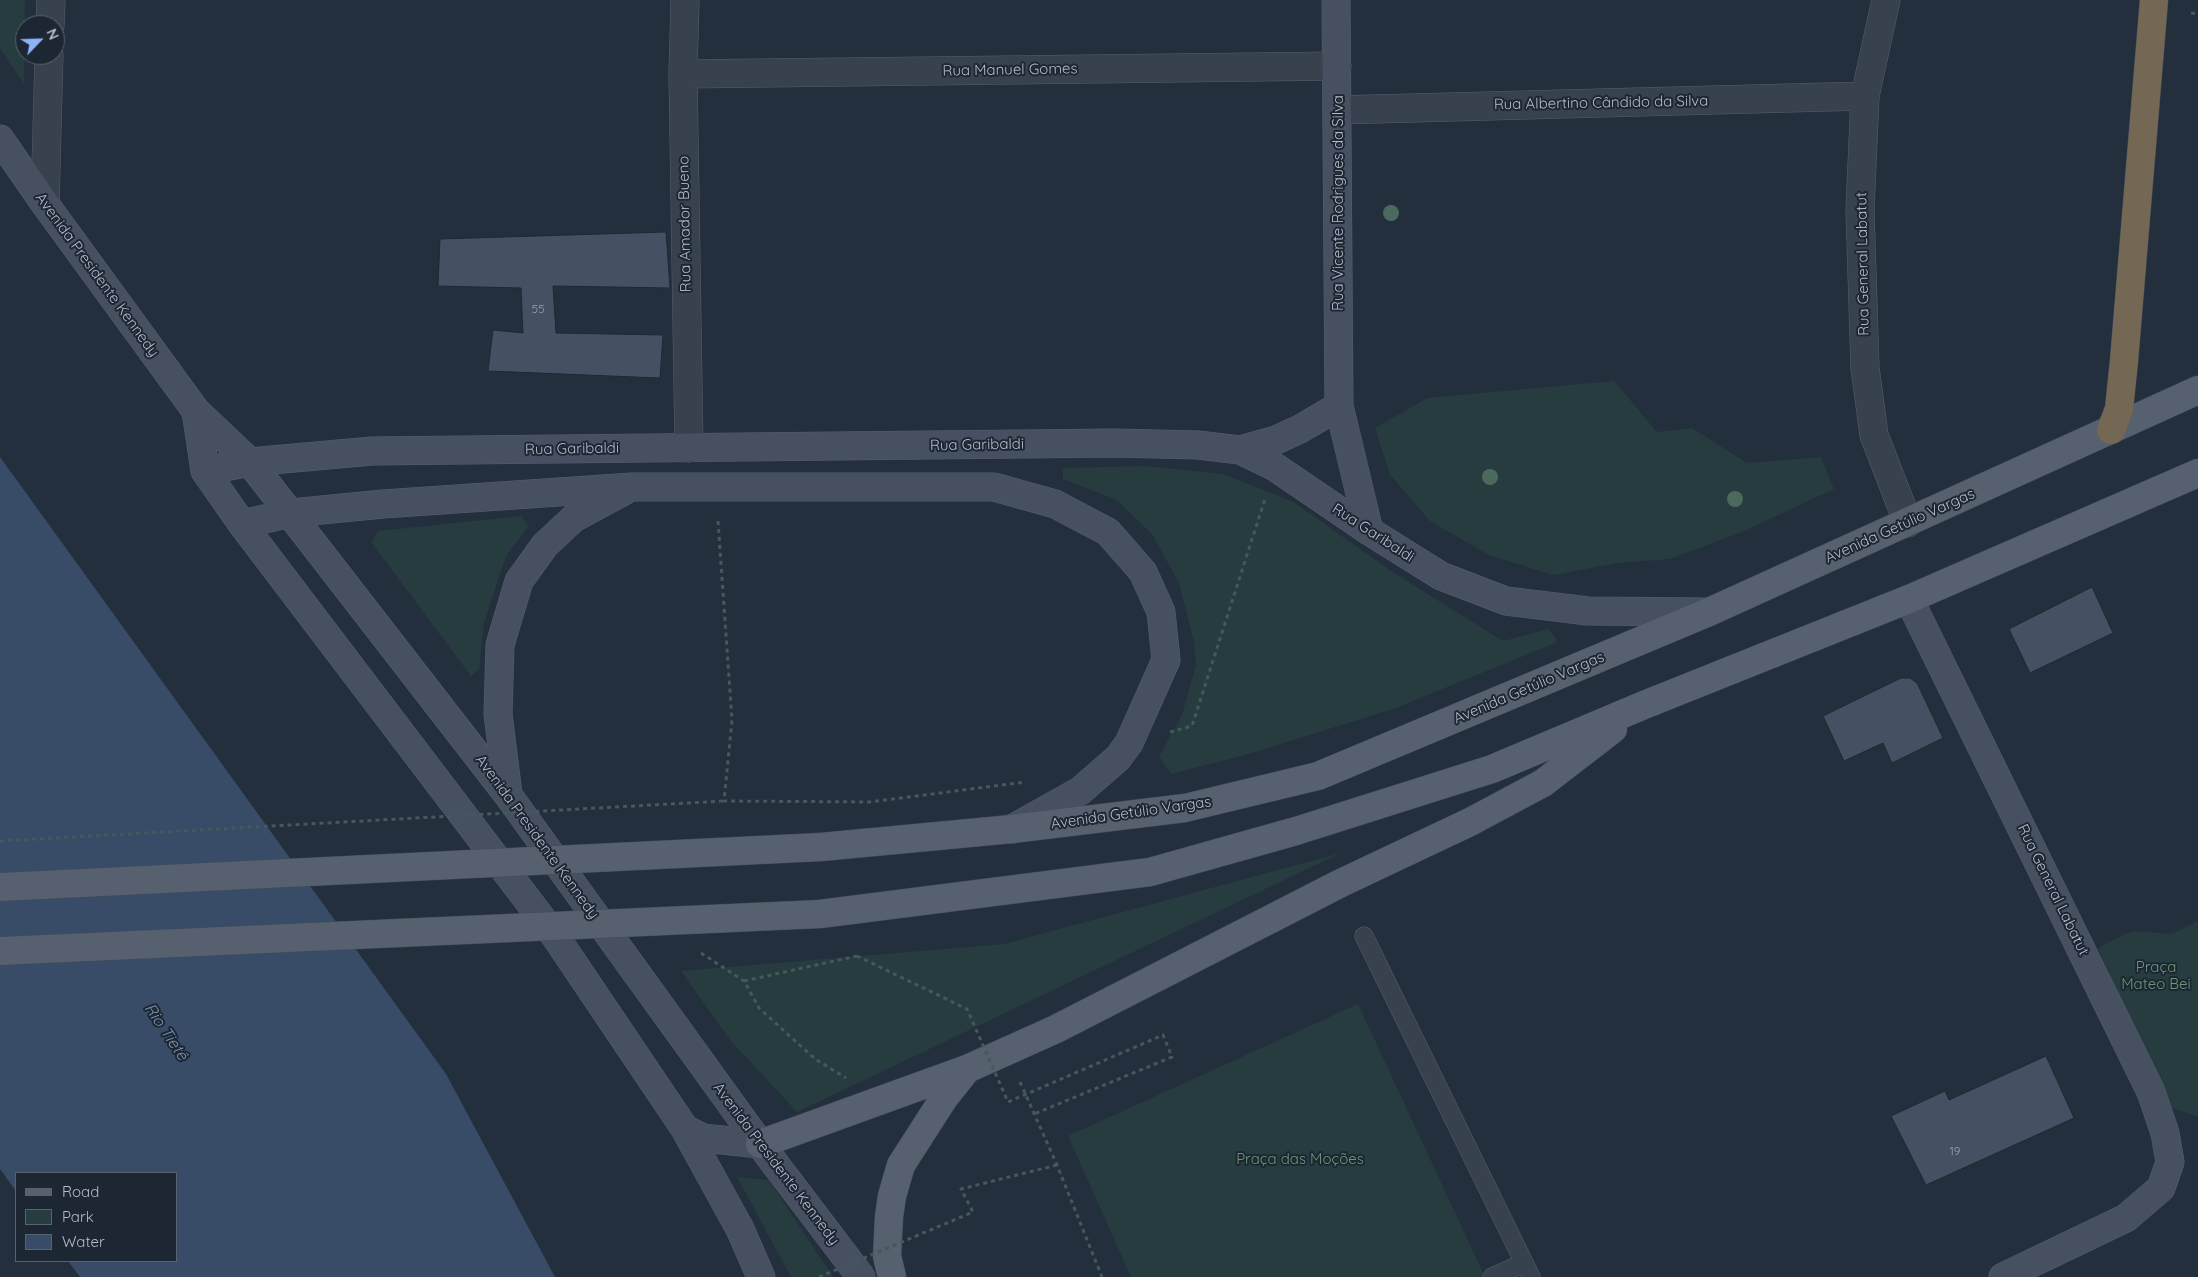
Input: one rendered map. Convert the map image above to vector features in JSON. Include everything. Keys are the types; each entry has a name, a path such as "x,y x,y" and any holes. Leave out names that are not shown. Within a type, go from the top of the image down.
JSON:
{"highway":[{"path":"2111,430 2119,409 2124,361 2154,0"}],"main road":[{"name":"Rua Vicente Rodrigues da Silva","path":"1336,0 1339,406 1369,531"},
{"name":"Avenida Presidente Kennedy","path":"0,139 45,204 196,410 250,462 292,513 508,795 760,1144 862,1277"},
{"name":"Avenida Getúlio Vargas","path":"0,887 820,847 1012,829 1185,808 1318,776 1709,612 2198,390"},
{"path":"1240,450 1276,440 1300,429 1339,406"},
{"name":"Avenida Presidente Kennedy","path":"196,410 205,471 242,524 555,936 685,1129 740,1228 761,1277"},
{"name":"Rua Garibaldi","path":"205,471 250,462 372,451 1115,443 1198,445 1240,450 1275,467 1369,531 1441,576 1506,601 1588,610 1709,612"},
{"path":"0,951 820,914 1150,872 1296,831 1492,769 1644,705 1909,599 2198,473"},
{"path":"508,795 498,714 500,645 519,581 545,545 574,518 632,487"},
{"path":"242,524 292,513 382,504 632,487 994,487 1055,504 1108,532 1143,572 1160,612 1166,660 1129,743 1118,758 1080,791 1012,829"},
{"name":"Rua General Labatut","path":"1909,599 2151,1092 2165,1133 2170,1162 2161,1188 2126,1218 2004,1277"},
{"path":"685,1129 703,1138 760,1144 967,1069 1056,1029 1341,883 1470,822 1543,783 1644,705"},
{"path":"892,1277 887,1256 889,1217 900,1165 934,1112 967,1069"}],"street":[{"path":"50,15 51,0"},
{"name":"Rua Amador Bueno","path":"685,0 683,74 689,448"},
{"name":"Rua General Labatut","path":"1886,0 1865,96 1860,210 1865,368 1874,435 1908,523"},
{"path":"45,204 50,65"},
{"name":"Rua Manuel Gomes","path":"683,74 1337,66"},
{"name":"Rua Albertino Cândido da Silva","path":"1337,110 1865,96"}],"lane":[{"path":"1364,936 1527,1270 1492,1277"}],"path":[{"path":"2191,14 2198,14"},
{"path":"1129,743 1192,726 1275,467"},
{"path":"715,486 732,720 724,801"},
{"path":"0,841 724,801 870,802 1030,781"},
{"path":"698,951 744,981 759,1008 815,1059 883,1100"},
{"path":"744,981 858,956 967,1009 1008,1102 1163,1035 1172,1057 1034,1114 1057,1165 1102,1277"},
{"path":"819,1277 973,1212 961,1188 1057,1165"}],"green space":[{"path":"0,0 25,0 25,15 15,15 15,65 24,65 24,84 0,48"},
{"path":"1614,381 1657,432 1692,428 1747,463 1821,457 1834,489 1742,532 1670,559 1618,563 1553,575 1489,555 1430,521 1390,475 1375,428 1427,398"},
{"path":"1146,466 1223,474 1294,502 1391,571 1503,641 1549,629 1558,642 1393,709 1252,753 1171,774 1159,756 1182,715 1196,665 1194,642 1179,583 1152,534 1117,500 1063,479 1063,468"},
{"path":"521,516 529,526 506,556 484,623 479,669 471,676 371,542 378,531"},
{"path":"1341,853 797,1112 730,1040 681,971 1004,944"},
{"name":"Praça Mateo Bei","path":"2198,921 2198,1117 2168,1106 2098,948 2132,931 2172,934"},
{"name":"Praça das Moções","path":"1358,1004 1485,1277 1131,1277 1068,1136"},
{"path":"737,1177 769,1180 833,1277 791,1277"}],"water":[{"name":"Rio Tietê","path":"0,457 446,1074 555,1277 80,1277 69,1262 178,1262 178,1172 15,1172 15,1190 0,1169"}],"building":[{"path":"666,232 670,288 553,286 556,333 663,335 660,378 488,371 493,330 523,333 521,288 438,286 440,239"},
{"path":"2092,587 2113,633 2030,673 2009,629"},
{"path":"1901,678 1910,678 1917,683 1943,738 1892,763 1883,743 1844,761 1823,716"},
{"path":"2046,1056 2074,1118 1926,1185 1891,1116 1945,1091 1949,1100"}]}
